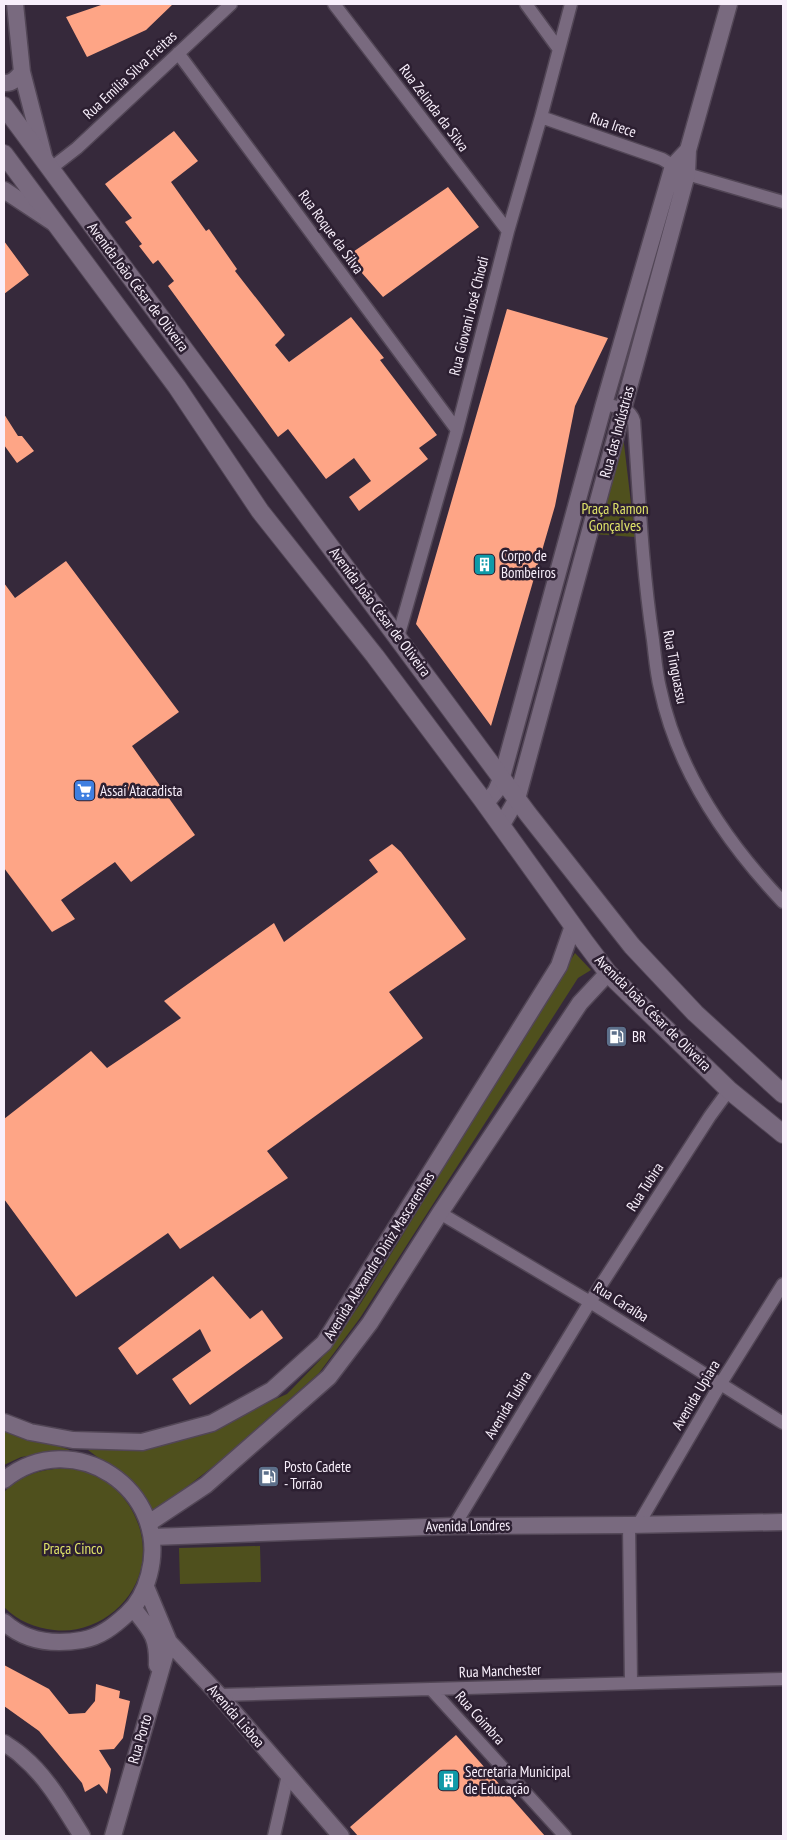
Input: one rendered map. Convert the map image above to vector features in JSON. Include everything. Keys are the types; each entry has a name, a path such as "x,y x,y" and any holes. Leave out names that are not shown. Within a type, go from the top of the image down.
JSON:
{"main road":[{"name":"Avenida João César de Oliveira","path":"4,106 518,799 632,946 695,1013 783,1094"},
{"name":"Avenida João César de Oliveira","path":"4,154 177,386 260,511 375,656 486,803 608,973 729,1090 783,1134"},
{"path":"57,225 65,214 74,210 84,214"}],"street":[{"path":"15,4 22,72 48,166"},
{"name":"Rua Emília Silva Freitas","path":"48,166 77,148 231,4"},
{"name":"Rua Zelinda da Silva","path":"334,4 508,231"},
{"path":"526,4 558,48"},
{"name":"Rua Giovani José Chiodi","path":"398,637 457,430 508,231 541,118 571,4"},
{"name":"Rua das Indústrias","path":"486,803 496,791 502,777 604,404 688,150 730,4"},
{"name":"Rua Roque da Silva","path":"178,53 457,430"},
{"path":"4,83 7,84 16,80 22,72"},
{"name":"Rua Irece","path":"541,118 662,159 680,170 783,202"},
{"name":"Rua das Indústrias","path":"501,826 518,799 623,408 680,170"},
{"path":"4,190 57,225"},
{"path":"604,404 623,408"},
{"name":"Rua Tinguassu","path":"623,408 632,416 634,421 646,590 660,689 670,724 684,758 715,818 756,873 783,902"},
{"name":"Avenida Alexandre Diniz Mascarenhas","path":"4,1422 30,1432 73,1440 142,1442 212,1423 272,1390 324,1343 560,966 573,926"},
{"name":"Avenida Alexandre Diniz Mascarenhas","path":"150,1530 206,1485 329,1377 370,1323 440,1213 580,1003 608,973"},
{"name":"Rua Tubira","path":"590,1302 710,1116 729,1090"},
{"name":"Rua Caraíba","path":"440,1213 590,1302 783,1423"},
{"name":"Avenida Upiara","path":"633,1525 721,1383 779,1299 783,1284"},
{"name":"Avenida Tubira","path":"454,1526 590,1302"},
{"path":"72,1459 73,1440"},
{"path":"4,1480 14,1471 42,1461 64,1458 81,1460 100,1468 121,1482 138,1500 150,1530 153,1562 146,1588 133,1608 114,1627 90,1639 63,1643 37,1640 7,1626"},
{"name":"Avenida Londres","path":"150,1530 783,1522"},
{"path":"631,1683 633,1525"},
{"name":"Avenida Lisboa","path":"146,1588 168,1642 219,1695 341,1836"},
{"path":"133,1608 154,1636 158,1651 157,1677"},
{"name":"Rua Porto","path":"112,1836 168,1642"},
{"name":"Rua Manchester","path":"219,1695 783,1679"},
{"name":"Rua Coimbra","path":"431,1689 565,1836"},
{"path":"4,1743 24,1757 42,1777 61,1801 82,1836"},
{"path":"274,1836 288,1775"}],"green space":[{"name":"Praça Ramon Gonçalves","path":"622,427 635,537 592,534"},
{"path":"575,953 591,970 578,978 360,1318 319,1373 219,1462 154,1512 136,1486 88,1450 150,1447 191,1436 287,1394 320,1360 361,1303"},
{"path":"4,1428 70,1450 21,1457 4,1465"},
{"name":"Praça Cinco","path":"65,1468 81,1470 103,1479 124,1498 132,1509 137,1522 143,1549 138,1578 122,1604 98,1622 69,1630 54,1630 40,1628 27,1623 4,1607 4,1492 18,1481 32,1474"},
{"path":"260,1546 261,1582 180,1584 179,1548"}],"building":[{"path":"104,4 173,4 146,30 87,57 66,17"},
{"path":"174,131 198,161 171,182 206,231 209,229 237,269 235,271 285,335 275,345 289,362 351,317 384,358 380,360 437,435 419,448 428,459 359,511 349,497 371,481 354,458 326,479 288,429 278,437 168,286 174,281 158,260 153,264 139,246 142,244 125,222 132,218 105,184"},
{"path":"448,187 479,227 383,297 347,256"},
{"path":"4,241 29,275 4,294"},
{"name":"Corpo de Bombeiros","path":"507,309 608,338 575,406 555,506 491,726 416,624"},
{"path":"4,414 18,436 22,436 34,451 17,463 4,445"},
{"name":"Assaí Atacadista","path":"66,561 179,712 132,746 195,835 131,882 115,862 61,900 75,919 52,932 4,868 4,583 15,598"},
{"path":"392,844 401,852 466,939 389,992 423,1038 267,1151 288,1178 180,1249 168,1233 76,1297 4,1199 4,1119 91,1051 107,1068 181,1018 164,1001 274,923 284,942 378,872 369,860"},
{"path":"213,1276 250,1319 262,1310 283,1338 190,1405 172,1379 211,1351 200,1329 137,1375 118,1348"},
{"path":"4,1665 49,1689 69,1714 85,1713 95,1701 96,1684 120,1691 119,1698 130,1701 123,1738 114,1749 99,1750 111,1769 107,1794 99,1784 85,1792 82,1783 39,1731 4,1706"},
{"name":"Secretaria Municipal de Educação","path":"456,1735 545,1836 358,1836 350,1827"}],"place":[{"name":"Corpo de Bombeiros","path":"485,565"},
{"name":"Assaí Atacadista","path":"84,791"},
{"name":"BR","path":"616,1037"},
{"name":"Posto Cadete - Torrão","path":"268,1476"},
{"name":"Secretaria Municipal de Educação","path":"449,1781"}]}
